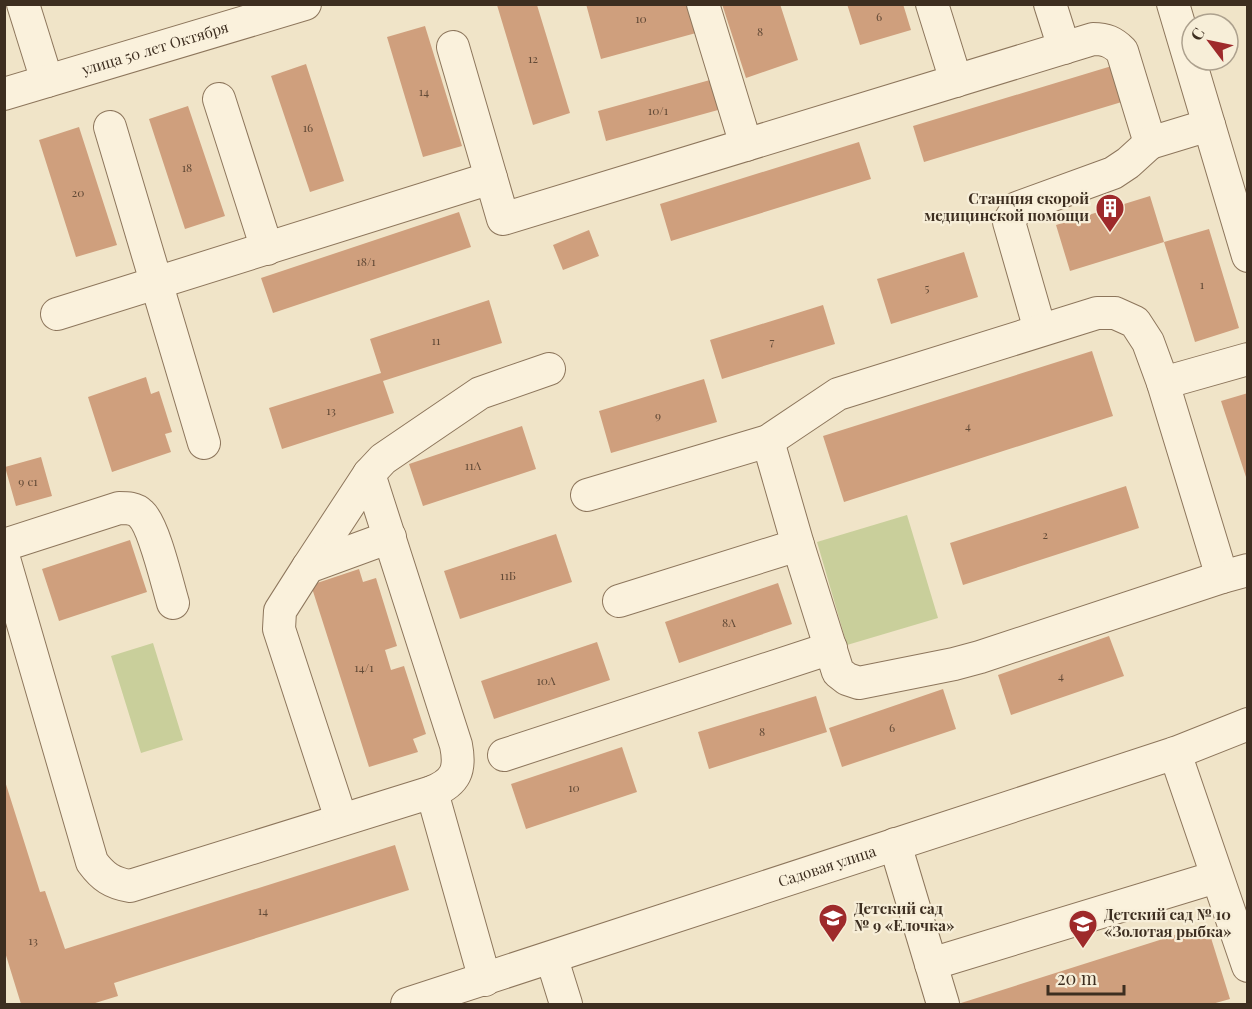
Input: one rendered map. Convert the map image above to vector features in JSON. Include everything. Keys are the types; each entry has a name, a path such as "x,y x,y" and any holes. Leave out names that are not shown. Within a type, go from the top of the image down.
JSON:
{"street":[{"path":"23,4 47,81"},
{"name":"улица 50 лет Октября","path":"4,94 304,4"},
{"path":"703,4 746,145"},
{"path":"932,4 956,81"},
{"path":"1050,4 1064,48"},
{"path":"1173,4 1248,256"},
{"path":"453,47 503,219 1093,39 1104,39 1115,44 1122,51 1150,143"},
{"path":"219,99 267,249"},
{"path":"1040,330 1009,222 1017,208 1113,173 1150,143 1209,125"},
{"path":"110,127 204,443"},
{"path":"57,314 491,178"},
{"path":"587,495 768,441 838,394 1040,330 1097,314 1115,313 1135,322 1148,342 1235,574 980,657 859,682 847,679 838,672 768,441"},
{"path":"1163,383 1248,358"},
{"path":"340,819 279,629 280,611 369,474 383,459 480,393 549,369"},
{"path":"5,561 92,862 103,877 116,884 130,886 432,792 451,780 459,760 456,745 369,474"},
{"path":"4,545 119,508 130,508 140,513 149,524 173,603"},
{"path":"308,567 390,537"},
{"path":"619,601 798,545"},
{"path":"504,754 831,648"},
{"name":"Садовая улица","path":"408,1005 1175,753 1248,724"},
{"path":"1175,753 1248,966"},
{"path":"432,792 485,980"},
{"path":"895,844 943,1005"},
{"path":"931,964 1216,877"},
{"path":"552,959 566,1005"}],"green space":[{"path":"907,515 938,618 847,645 817,542"},
{"path":"153,643 183,740 141,753 111,656"}],"building":[{"path":"586,4 688,4 696,33 601,59"},
{"path":"722,4 780,4 798,60 746,78"},
{"path":"847,4 903,4 911,30 860,45"},
{"path":"497,5 537,5 570,113 533,125"},
{"path":"425,26 462,146 423,157 387,37"},
{"path":"306,64 344,181 310,192 271,76"},
{"path":"1115,65 1125,101 924,162 913,126"},
{"path":"710,80 718,110 606,141 598,111"},
{"path":"188,106 225,216 185,229 149,119"},
{"path":"79,127 117,245 76,257 39,140"},
{"path":"859,142 871,179 671,241 660,204"},
{"name":"Станция скорой медицинской помощи","path":"1150,196 1164,242 1070,271 1056,225"},
{"path":"459,212 471,247 273,313 261,278"},
{"path":"1209,229 1239,328 1195,342 1164,242"},
{"path":"589,230 599,256 563,270 553,245"},
{"path":"964,252 978,297 891,324 877,279"},
{"path":"489,300 502,343 383,381 394,413 282,449 269,408 381,373 370,339"},
{"path":"823,305 835,344 722,379 710,340"},
{"path":"1092,351 1113,416 844,502 823,436"},
{"path":"146,377 151,394 159,391 172,432 165,434 171,452 112,472 88,397"},
{"path":"704,379 717,422 611,453 599,411"},
{"path":"1248,393 1248,480 1247,480 1221,401"},
{"path":"522,426 536,469 423,506 409,464"},
{"path":"41,457 52,496 16,506 5,467"},
{"path":"1126,486 1139,528 963,585 950,543"},
{"path":"556,534 572,582 460,619 444,571"},
{"path":"130,540 147,592 59,621 42,569"},
{"path":"359,569 363,582 376,578 397,646 385,650 391,670 404,666 426,734 413,739 418,752 369,767 311,585"},
{"path":"778,583 792,624 679,663 665,622"},
{"path":"1109,636 1124,676 1011,715 998,675"},
{"path":"597,642 610,680 494,719 481,681"},
{"path":"943,689 956,729 842,767 829,728"},
{"path":"816,696 827,732 709,769 698,732"},
{"path":"622,747 637,792 526,829 511,784"},
{"path":"4,778 40,892 45,891 65,949 395,845 409,890 114,983 118,996 92,1004 21,1004 4,949"},
{"path":"1207,925 1230,999 1212,1004 961,1003"}],"place":[{"name":"Станция скорой медицинской помощи","path":"1110,234"},
{"name":"Детский сад № 9 «Елочка»","path":"833,944"},
{"name":"Детский сад № 10 «Золотая рыбка»","path":"1083,950"}]}
